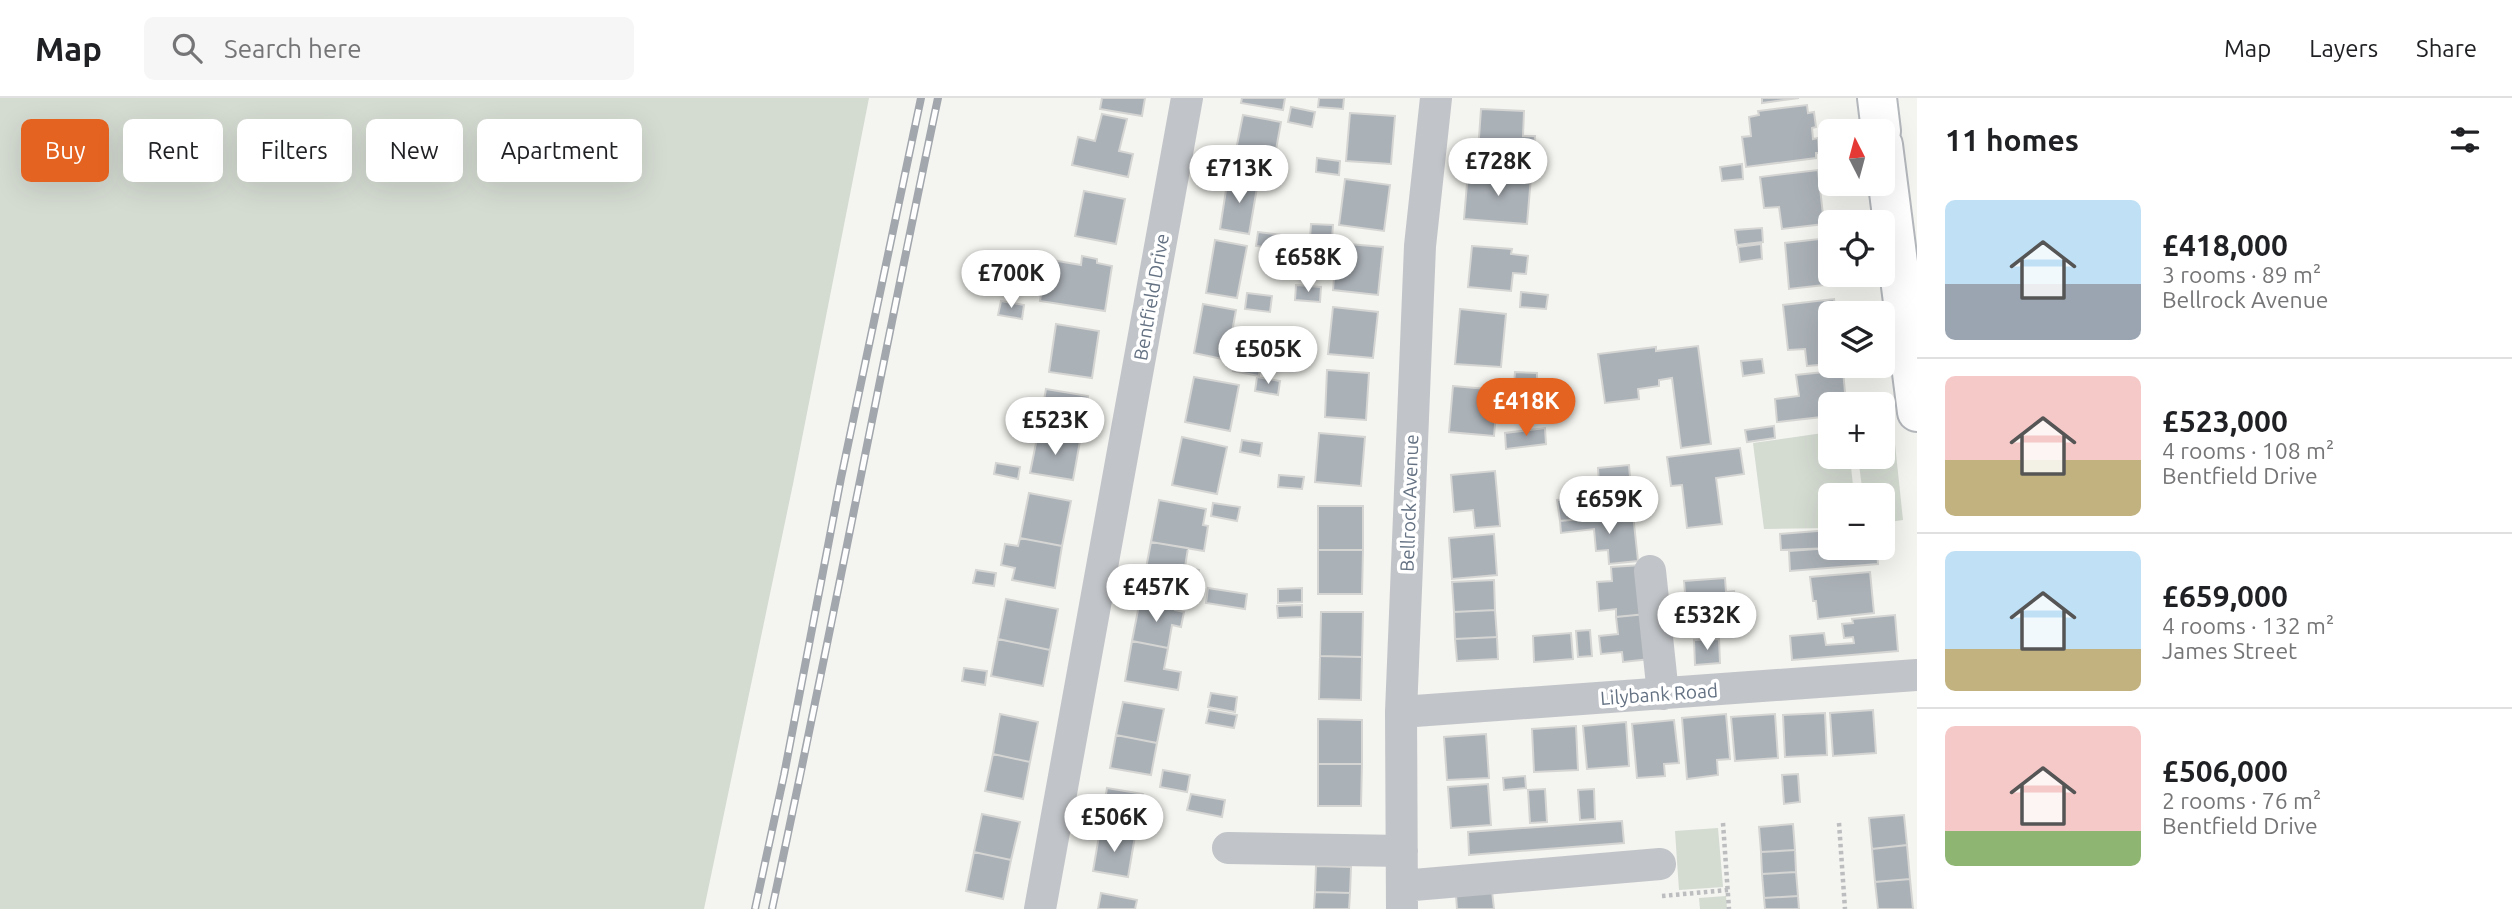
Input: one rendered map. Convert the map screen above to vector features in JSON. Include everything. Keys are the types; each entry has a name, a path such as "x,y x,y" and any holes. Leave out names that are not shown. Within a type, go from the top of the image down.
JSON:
{"main road":[{"path":"1877,98 1880,119"},
{"path":"1891,196 1912,325 1917,412"}],"street":[{"name":"Bentfield Drive","path":"1040,909 1186,98"},
{"name":"Bellrock Avenue","path":"1402,897 1401,712 1420,246 1436,98"},
{"path":"1650,571 1663,694"},
{"name":"Lilybank Road","path":"1401,712 1917,675"},
{"path":"1228,848 1402,851"},
{"path":"1402,897 1660,864"}],"path":[{"path":"1839,822 1845,909"},
{"path":"1723,823 1729,909"}],"shaded area":[{"path":"0,98 869,98 793,484 704,909 0,909"},
{"path":"1818,434 1818,469 1851,469 1853,483 1818,483 1818,528 1764,529 1753,443"},
{"path":"1895,444 1903,520 1895,521 1895,483 1861,483 1860,469 1895,469"},
{"path":"1718,828 1723,887 1679,890 1675,831"},
{"path":"1726,896 1727,909 1700,909 1699,898"}],"building":[{"path":"1102,98 1145,98 1142,116 1100,109"},
{"path":"1242,98 1285,98 1283,110 1241,103"},
{"path":"1319,98 1344,98 1343,109 1318,107"},
{"path":"1762,98 1799,98 1762,103"},
{"path":"1807,105 1808,113 1814,112 1816,127 1812,128 1813,139 1818,138 1816,158 1746,167 1742,137 1751,136 1749,117 1759,115 1758,111"},
{"path":"1291,107 1315,112 1312,127 1288,122"},
{"path":"1481,109 1524,111 1523,136 1535,136 1532,170 1513,168 1514,155 1478,152"},
{"path":"1350,113 1395,116 1391,164 1346,161"},
{"path":"1102,114 1127,119 1119,151 1133,154 1128,177 1072,165 1078,137 1095,141"},
{"path":"1243,115 1281,122 1272,172 1233,165"},
{"path":"1317,158 1340,161 1339,175 1316,172"},
{"path":"1742,164 1743,179 1722,181 1720,167"},
{"path":"1818,170 1818,196 1821,196 1822,210 1818,210 1818,225 1782,229 1779,207 1764,208 1760,177"},
{"path":"1468,172 1531,177 1527,224 1464,219"},
{"path":"1228,177 1258,182 1249,234 1220,229"},
{"path":"1345,179 1390,185 1384,231 1339,225"},
{"path":"1084,191 1125,199 1116,244 1075,236"},
{"path":"1311,224 1333,225 1332,239 1310,238"},
{"path":"1762,228 1763,242 1737,245 1735,230"},
{"path":"1258,232 1283,235 1281,249 1256,246"},
{"path":"1818,239 1818,286 1789,289 1785,243"},
{"path":"1215,240 1247,246 1237,298 1206,293"},
{"path":"1337,243 1383,247 1378,295 1333,290"},
{"path":"1761,244 1762,259 1740,262 1738,247"},
{"path":"1472,246 1512,249 1511,254 1528,256 1526,274 1513,273 1511,291 1468,287"},
{"path":"1082,256 1112,266 1105,311 1040,301 1046,259 1081,265"},
{"path":"1296,285 1321,287 1320,302 1295,300"},
{"path":"1521,292 1548,295 1546,309 1520,307"},
{"path":"1247,293 1272,296 1270,312 1245,309"},
{"path":"1834,299 1818,301 1818,365 1807,366 1805,349 1788,350 1783,305"},
{"path":"1001,301 1024,305 1022,319 998,315"},
{"path":"1203,304 1236,310 1227,360 1194,353"},
{"path":"1333,307 1378,312 1373,358 1328,354"},
{"path":"1460,309 1506,314 1501,367 1455,364"},
{"path":"1056,324 1099,331 1092,378 1049,372"},
{"path":"1698,346 1711,444 1681,448 1672,378 1659,380 1659,386 1638,389 1639,399 1605,403 1598,354 1656,347 1656,351"},
{"path":"1236,357 1261,362 1259,376 1233,371"},
{"path":"1762,359 1764,373 1743,376 1741,361"},
{"path":"1327,370 1369,373 1366,420 1325,417"},
{"path":"1515,372 1537,373 1537,384 1514,384"},
{"path":"1818,373 1818,378 1844,378 1845,392 1818,392 1818,417 1777,422 1775,399 1799,396 1796,375"},
{"path":"1194,377 1239,385 1230,431 1185,422"},
{"path":"1257,377 1280,381 1278,395 1255,391"},
{"path":"1453,386 1498,390 1494,436 1449,432"},
{"path":"1046,389 1088,396 1080,441 1038,433"},
{"path":"1774,426 1775,438 1747,442 1745,430"},
{"path":"1545,428 1546,444 1506,449 1505,433"},
{"path":"1038,433 1080,441 1073,480 1030,473"},
{"path":"1319,433 1365,437 1361,486 1315,482"},
{"path":"1182,437 1227,447 1217,494 1172,485"},
{"path":"1242,440 1262,443 1260,456 1240,452"},
{"path":"1740,448 1744,474 1716,478 1722,524 1687,528 1682,485 1671,486 1667,457"},
{"path":"996,463 1020,467 1018,479 994,474"},
{"path":"1629,465 1633,514 1560,521 1557,500 1583,498 1581,484 1599,483 1598,468"},
{"path":"1495,471 1500,526 1475,528 1473,510 1454,512 1451,475"},
{"path":"1279,475 1304,477 1302,489 1278,487"},
{"path":"1029,493 1071,501 1062,546 1020,538"},
{"path":"1159,500 1206,509 1203,525 1208,526 1204,551 1151,542"},
{"path":"1213,503 1240,507 1237,521 1211,516"},
{"path":"1318,506 1363,506 1363,550 1318,550"},
{"path":"1633,514 1638,561 1609,564 1608,550 1596,551 1594,529 1561,533 1560,521"},
{"path":"1818,531 1818,549 1781,550 1780,534"},
{"path":"1494,534 1497,575 1452,579 1449,538"},
{"path":"1020,538 1062,546 1055,588 1012,580 1015,568 1001,565 1005,544 1018,546"},
{"path":"1151,542 1188,548 1185,567 1199,570 1196,589 1144,579"},
{"path":"1818,549 1818,560 1878,560 1878,564 1790,571 1789,551"},
{"path":"1318,550 1363,550 1362,594 1318,594"},
{"path":"1642,565 1646,614 1616,617 1616,609 1599,611 1597,582 1612,581 1611,567"},
{"path":"976,570 996,573 994,586 973,583"},
{"path":"1870,572 1874,613 1818,619 1810,577"},
{"path":"1725,578 1726,592 1734,591 1736,615 1725,616 1726,625 1688,628 1684,581"},
{"path":"1494,580 1495,610 1454,612 1452,582"},
{"path":"1208,588 1247,594 1245,609 1206,603"},
{"path":"1302,588 1302,602 1278,603 1278,589"},
{"path":"1006,599 1058,609 1050,650 998,639"},
{"path":"1140,600 1176,607 1175,610 1184,612 1181,627 1172,625 1168,648 1132,641"},
{"path":"1302,605 1302,617 1278,618 1277,606"},
{"path":"1495,610 1497,637 1455,639 1454,612"},
{"path":"1321,612 1363,612 1362,657 1320,656"},
{"path":"1646,614 1650,659 1623,662 1622,652 1601,654 1599,636 1618,634 1616,617"},
{"path":"1895,615 1898,651 1792,660 1790,636 1824,633 1826,645 1854,643 1853,637 1844,638 1842,624 1853,623 1852,619"},
{"path":"1590,630 1592,656 1578,657 1576,631"},
{"path":"1571,633 1573,659 1534,662 1533,636"},
{"path":"1497,637 1498,659 1457,661 1455,639"},
{"path":"998,639 1050,650 1043,686 991,676"},
{"path":"1719,639 1720,663 1695,665 1694,640"},
{"path":"1132,641 1168,648 1164,669 1181,672 1178,690 1125,681"},
{"path":"1320,656 1362,657 1361,700 1319,699"},
{"path":"964,668 987,671 985,685 962,681"},
{"path":"1211,693 1237,697 1235,712 1208,707"},
{"path":"1123,702 1164,709 1157,743 1116,735"},
{"path":"1209,710 1237,715 1234,728 1206,723"},
{"path":"1873,710 1876,753 1833,756 1830,713"},
{"path":"1825,713 1827,755 1785,757 1783,715"},
{"path":"1000,714 1038,722 1030,762 993,754"},
{"path":"1726,714 1730,759 1717,760 1718,775 1687,779 1682,718"},
{"path":"1775,714 1778,758 1735,761 1731,717"},
{"path":"1318,719 1362,720 1362,764 1318,764"},
{"path":"1674,720 1679,763 1664,764 1665,776 1637,778 1632,724"},
{"path":"1626,722 1629,766 1587,769 1583,726"},
{"path":"1576,726 1578,770 1534,772 1532,729"},
{"path":"1486,734 1489,778 1447,780 1444,737"},
{"path":"1116,735 1157,743 1151,775 1110,768"},
{"path":"993,754 1030,762 1023,799 985,791"},
{"path":"1318,764 1362,764 1361,806 1318,806"},
{"path":"1163,770 1190,775 1187,792 1160,787"},
{"path":"1798,774 1800,802 1784,804 1782,775"},
{"path":"1525,776 1526,788 1504,790 1503,778"},
{"path":"1488,784 1491,825 1451,828 1448,787"},
{"path":"1107,788 1143,794 1135,836 1100,830"},
{"path":"1545,789 1547,822 1530,823 1528,790"},
{"path":"1594,789 1595,819 1580,820 1578,790"},
{"path":"1191,794 1225,800 1222,817 1187,810"},
{"path":"982,814 1020,822 1011,860 974,852"},
{"path":"1904,815 1907,845 1872,849 1869,818"},
{"path":"1622,821 1624,843 1469,855 1468,832"},
{"path":"1793,824 1795,850 1761,852 1759,827"},
{"path":"1100,830 1135,836 1128,877 1093,871"},
{"path":"1907,845 1910,879 1875,882 1872,849"},
{"path":"1795,850 1796,872 1762,874 1761,852"},
{"path":"974,852 1011,860 1003,899 966,891"},
{"path":"1316,866 1351,867 1350,893 1315,892"},
{"path":"1796,872 1798,896 1764,898 1762,874"},
{"path":"1910,879 1913,909 1878,909 1875,882"},
{"path":"1492,891 1494,909 1457,909 1456,895"},
{"path":"1315,892 1350,893 1349,909 1314,909"},
{"path":"1101,893 1137,900 1135,909 1098,909"},
{"path":"1798,896 1799,909 1765,909 1764,898"}],"railway":[{"path":"755,909 784,775 841,478 921,98"},
{"path":"772,909 938,98"}]}
